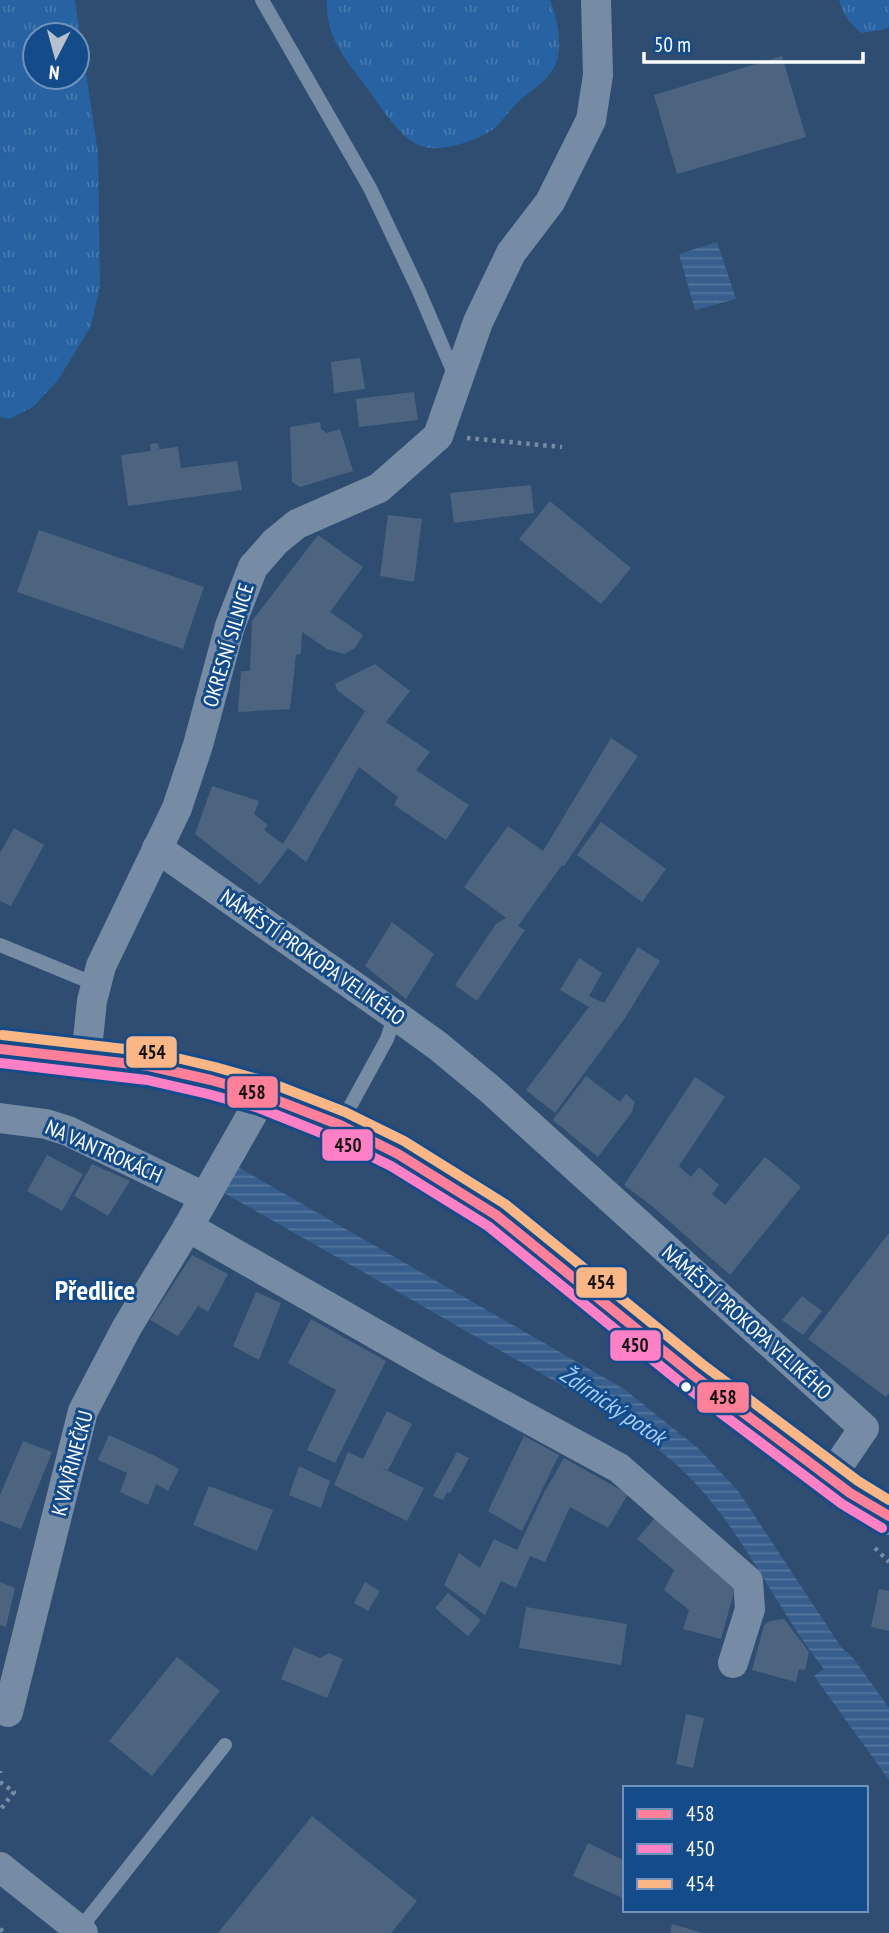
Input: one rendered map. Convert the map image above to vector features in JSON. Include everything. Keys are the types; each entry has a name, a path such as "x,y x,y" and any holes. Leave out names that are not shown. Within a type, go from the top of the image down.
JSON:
{"main road":[{"path":"0,1049 149,1066 263,1095 340,1125 398,1154 496,1215 693,1375 830,1478 889,1516"}],"street":[{"path":"438,436 478,322 511,253 550,202 590,120 598,75 596,0"},
{"name":"OKRESNÍ SILNICE","path":"157,848 177,808 198,745 230,626 253,567 275,542 297,524 379,488 438,436"},
{"path":"86,1058 95,984 101,966 157,848"},
{"name":"NÁMĚSTÍ PROKOPA VELIKÉHO","path":"157,848 395,1015 491,1090 864,1428 830,1478"},
{"path":"204,1197 263,1095"},
{"name":"NA VANTROKÁCH","path":"0,1118 46,1124 68,1131 204,1197"},
{"name":"K VAVŘINEČKU","path":"8,1712 83,1411 127,1326 204,1197"},
{"path":"188,1227 436,1369 620,1468 748,1581 750,1609 733,1663"},
{"path":"0,1867 80,1932"}],"lane":[{"path":"262,0 370,188 457,379"},
{"path":"0,945 95,984"},
{"path":"340,1125 387,1039 395,1015"},
{"path":"80,1932 225,1745"}],"path":[{"path":"438,436 562,447"},
{"path":"0,1782 14,1792 0,1810"},
{"path":"0,1929 5,1933"}],"green space":[{"path":"0,0 75,0 78,21 21,21 21,91 89,91 98,153 100,286 91,326 58,380 34,406 10,419 0,417"},
{"path":"327,0 550,0 558,31 558,56 545,79 519,101 493,129 454,146 426,147 410,140 394,125 348,63 332,34"},
{"path":"839,0 889,0 889,26 886,29 862,33 848,19"}],"water":[{"path":"717,242 736,299 695,310 679,254"},
{"name":"Ždírnický potok","path":"238,1167 624,1389 699,1449 739,1492 841,1647 854,1659 889,1708 889,1780 814,1676 824,1669 739,1539 701,1489 679,1467 632,1430 582,1397 224,1193"}],"building":[{"path":"782,56 806,137 677,174 654,95"},
{"path":"360,358 365,389 334,393 331,362"},
{"path":"414,392 418,420 359,427 356,399"},
{"path":"320,422 321,429 327,433 340,429 353,471 300,487 292,482 290,427"},
{"path":"158,443 159,449 178,447 181,468 237,461 242,490 128,506 121,455 151,451 150,444"},
{"path":"531,485 534,513 454,523 450,493"},
{"path":"550,501 631,568 601,604 519,539"},
{"path":"388,515 422,519 414,582 380,576"},
{"path":"39,530 204,587 183,649 17,592"},
{"path":"318,535 363,567 330,612 363,635 355,648 344,654 327,649 302,632 301,654 296,655 290,709 238,712 241,671 250,671 252,621"},
{"path":"375,664 410,691 386,722 430,752 416,770 469,805 446,840 394,805 398,797 359,767 306,862 288,848 260,885 195,834 212,786 259,801 254,814 268,825 264,830 283,844 365,711 337,690 335,684"},
{"path":"611,738 638,756 564,866 562,865 518,926 525,930 477,1001 455,985 496,924 506,918 464,887 508,826 543,851"},
{"path":"601,822 666,869 642,902 577,855"},
{"path":"14,828 44,845 11,906 0,901 0,853"},
{"path":"392,922 434,954 406,999 365,966"},
{"path":"638,947 660,961 625,1018 555,1113 526,1090 589,1007 560,990 579,958 602,973 589,996 604,1003"},
{"path":"586,1076 620,1102 626,1094 635,1102 632,1112 598,1157 553,1120"},
{"path":"695,1077 725,1097 679,1166 691,1177 699,1167 719,1185 712,1194 725,1205 765,1157 801,1187 730,1275 652,1206 624,1185"},
{"path":"47,1155 83,1174 62,1211 27,1191"},
{"path":"92,1164 130,1181 108,1216 74,1196"},
{"path":"889,1233 889,1393 886,1397 808,1339"},
{"path":"192,1255 228,1274 208,1312 198,1306 178,1336 150,1320"},
{"path":"256,1292 281,1303 259,1360 233,1346"},
{"path":"802,1296 822,1311 803,1335 782,1320"},
{"path":"311,1319 386,1361 335,1463 307,1450 336,1390 288,1363"},
{"path":"387,1411 412,1424 388,1470 380,1467 424,1488 407,1521 334,1485 348,1452 363,1459"},
{"path":"109,1435 179,1469 168,1491 156,1484 148,1505 120,1492 127,1473 98,1460"},
{"path":"524,1436 559,1455 522,1531 488,1511"},
{"path":"23,1441 52,1452 21,1529 0,1521 0,1495"},
{"path":"457,1452 469,1458 450,1493 447,1492 443,1500 433,1496"},
{"path":"564,1458 628,1494 608,1528 570,1507 545,1562 530,1556 516,1588 501,1581 485,1615 444,1585 459,1553 480,1568 494,1539 517,1550"},
{"path":"299,1466 330,1481 321,1508 289,1495"},
{"path":"209,1486 273,1510 257,1551 193,1525"},
{"path":"655,1518 733,1586 733,1596 721,1639 683,1629 689,1610 664,1590 674,1570 637,1539"},
{"path":"0,1582 15,1588 6,1627 0,1625"},
{"path":"365,1582 380,1591 368,1611 354,1603"},
{"path":"879,1589 889,1591 889,1631 871,1627"},
{"path":"448,1593 481,1620 468,1636 435,1608"},
{"path":"526,1607 627,1624 621,1665 519,1648"},
{"path":"784,1619 809,1652 805,1670 799,1669 796,1682 752,1670 764,1625 770,1621"},
{"path":"294,1647 320,1658 329,1653 343,1659 327,1698 281,1679"},
{"path":"177,1657 220,1691 152,1776 109,1741"},
{"path":"686,1714 704,1718 693,1768 676,1764"},
{"path":"312,1816 417,1901 391,1933 218,1933"},
{"path":"588,1843 623,1860 623,1898 573,1876"},
{"path":"672,1924 700,1932 700,1933 670,1933"}],"transit line":[{"name":"454","path":"2,1035 151,1052 215,1067 268,1082 345,1112 404,1141 505,1204 702,1364 858,1481 889,1500"},
{"name":"458","path":"0,1049 149,1066 211,1080 263,1095 340,1125 398,1154 496,1215 693,1375 850,1493 889,1516"},
{"name":"450","path":"0,1063 147,1080 208,1094 259,1108 334,1138 391,1166 488,1226 685,1386 842,1504 882,1528"}],"district":[{"name":"Předlice","path":"95,1289"}]}
